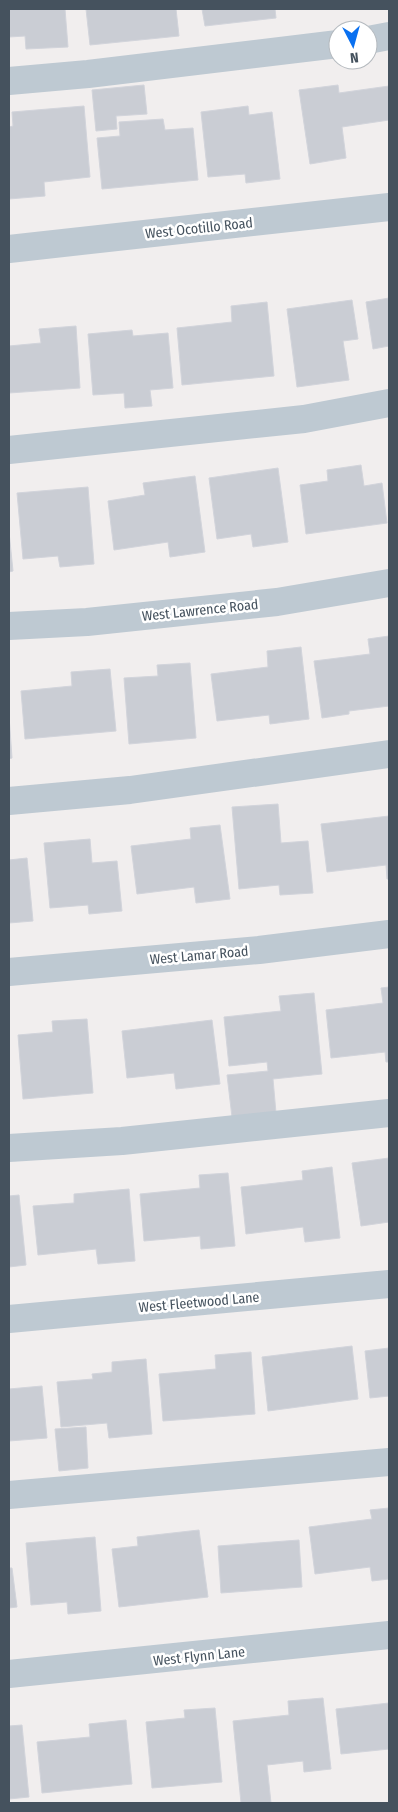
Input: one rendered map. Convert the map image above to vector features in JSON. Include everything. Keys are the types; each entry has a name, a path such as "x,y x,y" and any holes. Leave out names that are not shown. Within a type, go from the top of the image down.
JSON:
{"street":[{"path":"9,81 88,74 328,45"},
{"name":"West Ocotillo Road","path":"9,249 389,207"},
{"path":"9,450 304,419 389,403"},
{"name":"West Lawrence Road","path":"9,626 87,622 277,602 389,583"},
{"path":"9,801 130,790 389,754"},
{"name":"West Lamar Road","path":"9,972 259,950 389,934"},
{"path":"9,1148 122,1141 389,1113"},
{"name":"West Fleetwood Lane","path":"9,1319 389,1284"},
{"path":"9,1495 389,1462"},
{"name":"West Flynn Lane","path":"9,1674 389,1636"}],"building":[{"path":"9,9 65,9 68,47 26,49 25,36 9,37"},
{"path":"86,9 176,9 179,36 90,45"},
{"path":"202,9 275,9 276,18 205,26"},
{"path":"144,85 147,114 116,116 117,129 96,131 92,90"},
{"path":"338,85 339,93 389,86 389,120 342,127 346,158 310,164 299,90"},
{"path":"84,106 90,177 44,182 45,196 9,199 9,127 13,126 12,112"},
{"path":"248,106 249,115 272,112 280,179 246,183 245,174 208,177 201,112"},
{"path":"163,119 165,130 193,128 198,180 102,189 97,138 120,136 119,122"},
{"path":"389,298 389,346 373,349 366,302"},
{"path":"352,300 358,339 343,341 349,380 297,387 287,309"},
{"path":"267,302 274,376 182,385 177,328 232,322 231,306"},
{"path":"76,326 80,388 9,393 9,346 41,343 39,329"},
{"path":"132,330 133,336 168,333 173,388 150,390 152,406 125,408 124,393 93,395 88,334"},
{"path":"361,465 364,486 382,483 387,523 306,534 300,485 328,481 327,470"},
{"path":"278,468 288,542 253,547 251,534 217,539 209,478"},
{"path":"195,476 205,552 170,557 168,542 114,550 108,501 145,495 143,483"},
{"path":"88,487 94,564 60,567 58,556 23,559 17,493"},
{"path":"9,532 13,571 9,572"},
{"path":"389,636 389,706 349,711 349,714 322,718 314,661 370,654 368,639"},
{"path":"301,647 309,719 270,724 269,715 217,721 211,674 268,667 267,651"},
{"path":"190,663 196,738 129,744 124,678 158,676 157,665"},
{"path":"110,669 116,731 25,739 21,691 72,686 71,672"},
{"path":"9,716 12,758 9,759"},
{"path":"278,804 281,843 308,841 313,893 280,895 279,885 239,889 232,807"},
{"path":"389,816 389,879 387,879 386,865 327,872 321,824"},
{"path":"220,825 230,899 196,903 194,887 137,894 131,846 191,839 190,828"},
{"path":"90,839 92,863 117,861 122,911 89,914 88,905 50,908 44,843"},
{"path":"27,858 33,921 9,923 9,860"},
{"path":"389,987 389,1062 386,1062 385,1052 331,1058 326,1010 383,1003 381,988"},
{"path":"314,993 322,1074 273,1079 276,1113 232,1117 227,1075 268,1071 267,1062 229,1066 224,1017 281,1011 279,996"},
{"path":"87,1019 93,1093 23,1099 18,1035 53,1032 52,1021"},
{"path":"212,1020 220,1084 176,1089 174,1073 127,1078 122,1031"},
{"path":"389,1158 389,1222 361,1226 352,1163"},
{"path":"332,1167 340,1238 305,1242 303,1227 246,1234 241,1187 303,1180 302,1171"},
{"path":"228,1173 235,1246 201,1249 200,1236 144,1241 140,1194 200,1188 199,1175"},
{"path":"129,1189 135,1261 98,1264 96,1249 38,1255 33,1206 74,1203 74,1194"},
{"path":"19,1195 26,1265 9,1267 9,1196"},
{"path":"352,1346 358,1399 268,1411 262,1357"},
{"path":"389,1348 389,1396 370,1398 365,1351"},
{"path":"251,1352 255,1414 163,1421 159,1374 216,1369 215,1355"},
{"path":"146,1359 152,1434 109,1438 107,1423 61,1427 57,1382 93,1379 92,1374 112,1372 112,1362"},
{"path":"42,1386 47,1438 9,1441 9,1389"},
{"path":"86,1427 88,1468 59,1471 55,1429"},
{"path":"389,1508 389,1579 372,1581 370,1567 315,1574 309,1527 372,1519 370,1510"},
{"path":"199,1530 208,1597 119,1607 112,1549 138,1546 137,1537"},
{"path":"95,1537 101,1611 68,1614 67,1602 31,1605 26,1543"},
{"path":"299,1540 302,1587 221,1593 218,1546"},
{"path":"9,1568 12,1568 17,1607 9,1608"},
{"path":"323,1698 331,1769 304,1772 303,1761 267,1765 271,1803 241,1803 233,1721 289,1715 288,1701"},
{"path":"389,1703 389,1749 341,1754 336,1709"},
{"path":"215,1708 222,1782 152,1788 146,1722 185,1718 184,1710"},
{"path":"126,1720 132,1784 42,1793 37,1742 90,1737 89,1724"},
{"path":"22,1725 29,1797 9,1799 9,1726"}]}
